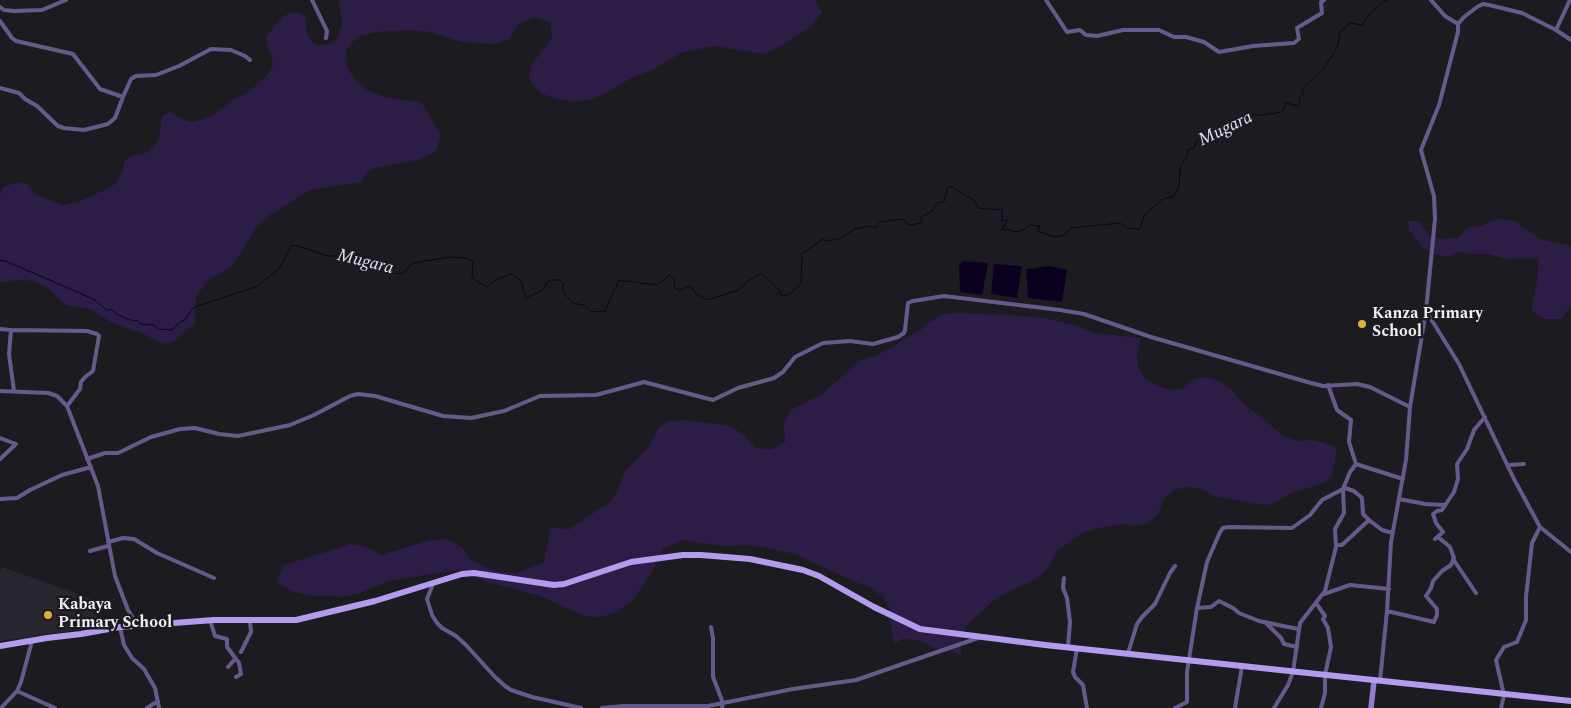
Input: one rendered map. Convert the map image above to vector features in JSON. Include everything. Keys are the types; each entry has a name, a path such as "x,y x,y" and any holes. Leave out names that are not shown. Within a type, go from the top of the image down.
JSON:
{"main road":[{"path":"0,646 120,627 210,620 283,621 307,618 375,601 462,574 474,573 554,585 564,584 631,562 683,555 750,559 803,570 820,576 920,629 1571,702"},
{"path":"1372,708 1377,681"}],"street":[{"path":"0,7 4,10 14,11 42,10 66,0"},
{"path":"312,0 327,31 326,38"},
{"path":"1046,0 1067,32 1080,30 1086,36 1097,36 1123,30 1159,30 1174,37 1186,37 1204,42 1219,52 1253,46 1294,43 1299,39 1297,28 1322,13 1321,2 1324,0"},
{"path":"1431,0 1445,16 1458,24"},
{"path":"1556,30 1570,0"},
{"path":"1377,681 1387,611 1393,533 1403,479 1410,406 1426,312 1434,219 1435,200 1421,150 1439,105 1458,32 1458,24 1477,7 1487,4 1522,14 1556,30 1571,40"},
{"path":"0,21 12,38 16,40 73,54 100,89 123,97"},
{"path":"0,88 19,94 37,106 58,126 84,130 108,124 115,118 131,79 136,76 156,75 179,66 211,49 231,50 250,60"},
{"path":"88,459 105,454 118,453 151,437 180,428 196,428 219,434 238,436 290,424 358,394 375,396 428,413 463,418 472,418 504,411 540,396 596,395 644,382 713,400 738,388 774,378 783,372 795,357 823,343 850,341 874,344 898,337 905,330 908,304 913,301 944,296 1052,308 1084,314 1151,337 1282,376 1323,386 1356,384 1368,387 1410,406"},
{"path":"1426,312 1459,364 1540,527 1571,552"},
{"path":"0,328 11,330 87,331 98,334 93,371 81,382 80,389 67,406"},
{"path":"11,330 10,365 14,391"},
{"path":"1328,385 1336,410 1351,420 1349,442 1356,464"},
{"path":"0,392 48,393 63,400 67,406 98,486 115,576 128,610 139,627"},
{"path":"1387,611 1434,622 1437,609 1426,596 1433,582 1442,571 1451,565 1453,553 1450,547 1436,538 1443,532 1436,523 1434,514 1442,510 1454,492 1458,482 1457,462 1467,449 1474,430 1485,417"},
{"path":"0,438 16,444 0,460"},
{"path":"1356,464 1403,479"},
{"path":"1274,708 1288,685 1293,672 1298,629 1302,620 1324,594 1336,545 1334,529 1344,513 1343,489 1350,472 1356,464"},
{"path":"1508,465 1524,464"},
{"path":"0,499 17,498 62,475 91,466"},
{"path":"1175,708 1186,702 1189,660 1197,608 1207,562 1220,532 1224,528 1292,528 1310,515 1322,500 1343,489 1359,494 1362,498 1363,514 1368,520 1382,530 1393,533"},
{"path":"1399,499 1425,504 1445,505"},
{"path":"1336,545 1342,545 1368,520"},
{"path":"1501,708 1504,695 1496,660 1504,647 1518,642 1526,620 1528,573 1532,543 1540,527"},
{"path":"90,551 123,538 134,540 157,553 214,578"},
{"path":"1453,559 1476,593"},
{"path":"1128,653 1137,624 1142,616 1155,604 1175,566"},
{"path":"1064,578 1063,588 1070,622 1068,647"},
{"path":"433,584 427,599 436,623 461,640 505,686 532,697 581,708"},
{"path":"1324,594 1350,585 1389,589"},
{"path":"1197,608 1211,608 1219,601 1239,613 1265,622 1298,629"},
{"path":"1316,603 1324,616 1323,620 1328,628 1331,647 1325,675 1325,693 1321,708"},
{"path":"210,620 215,636 227,639 227,647 239,664 241,674 236,677"},
{"path":"242,652 251,632 250,621"},
{"path":"1265,622 1281,638 1284,644 1297,647"},
{"path":"120,627 124,645 132,658 144,669 155,688 159,708"},
{"path":"711,627 713,638 713,678 722,706"},
{"path":"602,708 623,706 722,706 794,689 856,680 980,637"},
{"path":"1,708 16,690 27,664 32,641"},
{"path":"1077,648 1073,672 1083,685 1087,708"},
{"path":"228,667 235,659"},
{"path":"1235,708 1242,666"},
{"path":"16,690 46,706 55,708"},
{"path":"146,708 158,702"}],"shaded area":[{"path":"338,0 815,0 822,12 811,26 781,46 764,54 715,46 681,53 649,72 633,77 604,94 588,100 572,102 540,93 529,79 532,64 552,38 550,22 533,17 518,25 509,39 494,44 461,42 430,32 412,30 376,32 357,37 346,50 347,68 357,82 370,92 388,98 421,102 441,135 436,151 420,159 371,169 360,182 310,190 270,215 257,226 229,269 213,277 196,295 194,326 186,329 174,341 166,344 158,342 144,334 112,323 92,310 67,305 60,301 49,289 34,281 0,282 0,195 3,187 19,182 27,184 38,196 64,205 80,201 111,187 121,175 125,160 148,152 159,140 162,116 170,112 192,122 215,114 234,99 249,92 269,73 273,66 266,43 267,35 289,13 297,12 305,16 307,33 311,41 318,45 331,44 337,39 342,23"},
{"path":"1497,219 1513,220 1540,239 1571,246 1571,306 1561,319 1544,319 1531,311 1538,276 1538,258 1506,259 1489,254 1460,252 1447,257 1433,254 1423,248 1409,230 1408,221 1419,221 1429,235 1443,239 1458,238 1467,228 1481,226"},
{"path":"963,261 988,263 982,295 960,292 959,265"},
{"path":"994,264 1022,266 1017,298 991,294"},
{"path":"1050,266 1067,270 1062,302 1028,298 1026,269"},
{"path":"958,313 1045,318 1078,326 1093,333 1141,338 1137,353 1138,367 1146,379 1158,386 1171,390 1185,388 1194,379 1207,377 1220,381 1285,437 1298,441 1311,440 1337,448 1332,476 1321,484 1294,492 1269,505 1214,496 1201,489 1187,487 1174,490 1164,499 1158,514 1147,524 1133,526 1120,524 1080,534 1057,551 1047,570 1036,579 998,597 966,626 961,639 961,654 904,638 894,644 891,610 883,597 870,587 795,554 747,545 715,545 683,540 663,549 651,573 632,601 617,612 601,617 585,616 540,596 488,582 456,570 389,581 359,593 342,597 307,595 291,591 277,582 284,565 351,544 366,547 381,555 430,540 446,539 461,546 471,560 485,567 501,572 517,573 544,562 551,527 568,530 610,502 619,488 624,472 650,445 659,427 667,422 682,420 732,427 745,436 756,448 772,450 786,441 783,425 791,410 822,394 861,360 878,355 922,329 942,314"},
{"name":"Kabaya Primary School","path":"2,567 101,602 93,628 0,641 0,573"}],"waterway":[{"name":"Mugara","path":"0,260 93,299 107,310 111,309 118,315 134,321 137,320 141,324 154,325 158,329 171,330 186,319 191,310 197,306 256,287 279,269 291,246 298,246 327,256 355,259 366,266 399,274 403,273 413,263 450,257 465,258 473,261 472,278 487,287 497,279 512,274 521,281 526,298 543,290 549,280 560,280 563,283 563,291 572,303 584,305 592,312 605,311 619,280 657,285 670,275 675,281 674,288 680,290 691,286 697,295 708,300 739,290 748,281 762,273 779,290 781,296 788,295 801,284 802,254 823,239 828,241 842,238 854,229 869,226 876,228 880,222 902,219 910,225 921,223 921,217 931,212 939,202 944,202 947,189 950,186 975,201 978,208 1002,210 1002,221 1008,220 1002,229 1019,232 1030,225 1040,226 1038,231 1055,237 1065,235 1071,228 1120,223 1127,228 1140,229 1144,215 1163,199 1174,196 1179,187 1180,167 1189,149 1194,148 1197,140 1231,130 1238,122 1249,115 1282,112 1286,103 1299,106 1303,88 1324,68 1332,56 1338,45 1339,33 1350,23 1362,25 1371,12 1388,0"}],"place":[{"name":"Kanza Primary School","path":"1362,324"},
{"name":"Kabaya Primary School","path":"48,615"}]}
